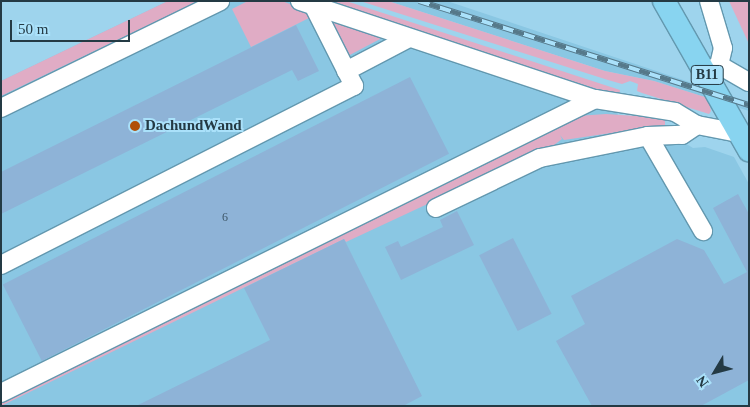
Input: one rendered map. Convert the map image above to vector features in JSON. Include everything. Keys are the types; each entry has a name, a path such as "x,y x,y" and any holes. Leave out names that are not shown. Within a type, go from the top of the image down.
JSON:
{"main road":[{"name":"B11","path":"664,1 712,69 744,142"}],"street":[{"path":"1,108 220,1"},
{"path":"710,1 723,48 712,69 749,82"},
{"path":"306,3 595,99 675,112 697,125 744,142"},
{"path":"1,265 354,86 306,3"},
{"path":"346,71 410,38"},
{"path":"1,393 595,99"},
{"path":"436,208 540,158 648,136 682,135 697,125"},
{"path":"648,136 702,231"}],"shaded area":[{"path":"168,1 332,1 617,91 618,125 652,123 693,148 705,147 734,157 749,184 749,406 1,406 1,81"},
{"path":"168,1 198,1 1,96 1,81"},
{"path":"248,1 282,1 300,8 311,17 251,47 232,9"},
{"path":"317,1 346,1 620,90 619,95 597,89"},
{"path":"360,1 388,1 605,71 654,81 708,98 711,111 709,114 642,93 637,91 638,84 630,81 622,84 608,80"},
{"path":"388,1 447,1 749,102 749,111 654,81 605,71"},
{"path":"729,1 749,1 749,44"},
{"path":"329,20 382,36 382,38 346,57"},
{"path":"606,114 652,117 665,120 665,125 564,140 560,135 562,139 554,145 346,242 344,239 1,406 1,400 577,116"}],"building":[{"name":"DachundWand","path":"296,25 319,71 298,81 292,70 1,214 1,172"},
{"path":"410,77 449,154 42,361 3,284"},
{"path":"738,194 749,214 749,380 701,406 592,406 556,341 585,324 571,296 677,239 704,250 724,284 747,272 713,208"},
{"path":"457,211 474,245 401,280 385,247 398,241 401,247 443,227 440,220"},
{"path":"513,238 552,314 518,331 479,255"},
{"path":"344,239 422,396 403,406 136,406 270,340 244,288"}],"railway":[{"path":"419,1 749,105"}],"place":[{"name":"DachundWand","path":"135,126"}]}
